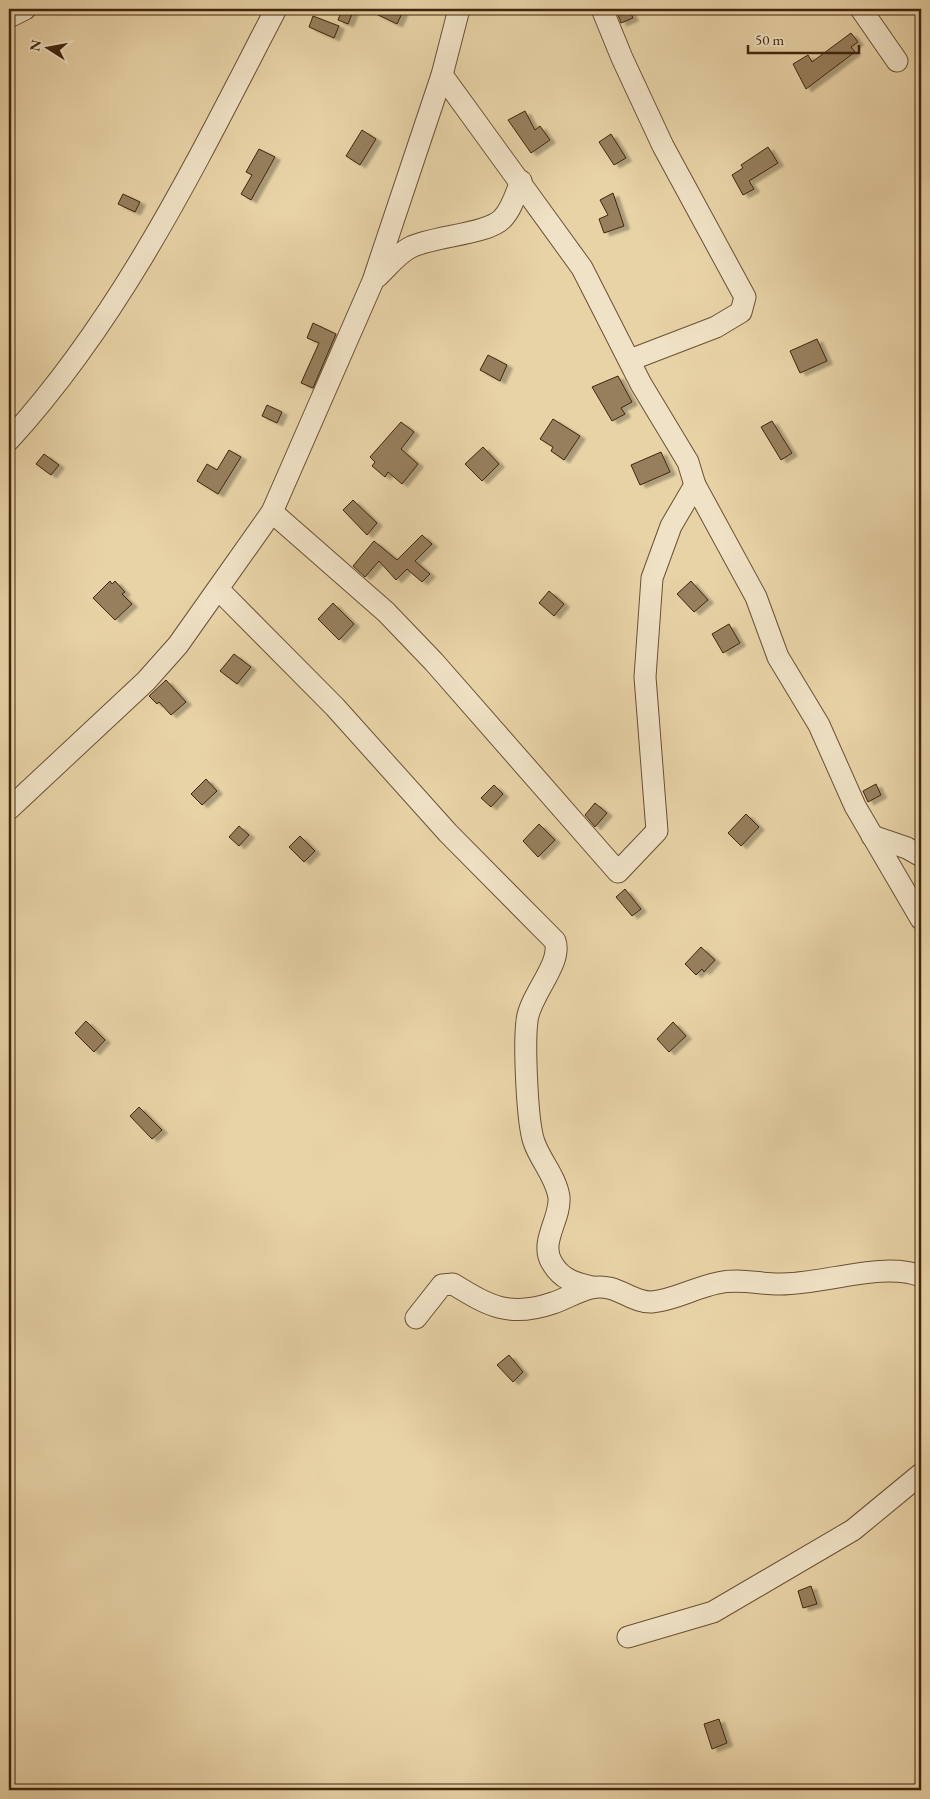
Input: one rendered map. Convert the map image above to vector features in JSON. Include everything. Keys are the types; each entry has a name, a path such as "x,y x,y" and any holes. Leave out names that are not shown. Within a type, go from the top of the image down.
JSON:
{"street":[{"path":"9,17 25,9"},
{"path":"9,440 103,322 177,197 276,9"},
{"path":"9,809 146,681 178,645 219,590 272,512 373,281 442,74 459,9"},
{"path":"602,9 622,58 663,146 745,297 741,312 716,327 630,360"},
{"path":"861,9 897,61"},
{"path":"442,74 462,105 521,181 578,262 630,360 679,445 692,472 695,485 756,597 778,657 819,725 851,798 921,919"},
{"path":"373,281 401,252 411,247 426,240 484,228 502,220 521,181"},
{"path":"272,512 393,619 434,662 618,872 657,831 645,677 652,578 671,526 695,485"},
{"path":"219,590 335,707 448,834 555,941 557,953 527,1019 531,1132 534,1144 555,1183 559,1196 559,1206 547,1250 551,1262 562,1276 569,1281 592,1288 612,1288 628,1294 640,1302 654,1302 719,1282 779,1284 898,1269 921,1276"},
{"path":"872,836 901,846 921,856"},
{"path":"416,1318 442,1285 446,1283 453,1284 490,1306 504,1310 551,1304 592,1288"},
{"path":"628,1636 713,1612 853,1530 921,1474"}],"building":[{"path":"342,9 354,9 348,24 338,20"},
{"path":"366,9 404,9 397,24"},
{"path":"629,9 633,18 621,23 617,12"},
{"path":"313,16 339,26 334,38 309,27"},
{"path":"851,33 858,42 851,47 855,52 806,89 793,64 808,55 812,62"},
{"path":"525,111 535,130 540,126 550,140 531,153 508,120"},
{"path":"362,130 376,139 360,165 346,156"},
{"path":"611,134 626,158 614,165 599,142"},
{"path":"768,147 778,163 749,181 754,189 743,195 732,175 743,168 741,165"},
{"path":"259,149 275,157 251,200 241,194 252,175 246,172"},
{"path":"613,193 624,226 604,233 599,219 608,215 600,200"},
{"path":"123,194 140,202 135,212 118,204"},
{"path":"313,323 336,334 313,388 301,383 319,343 307,338"},
{"path":"817,339 827,361 800,373 790,351"},
{"path":"488,355 507,365 500,381 480,370"},
{"path":"618,376 632,402 621,408 625,414 612,421 592,387"},
{"path":"267,405 282,412 277,423 262,416"},
{"path":"553,419 580,436 564,460 551,451 553,447 540,439"},
{"path":"772,421 792,453 781,460 761,427"},
{"path":"401,422 414,432 401,449 418,464 402,484 388,472 385,477 372,466 375,462 370,457"},
{"path":"483,447 499,464 482,481 465,464"},
{"path":"229,450 241,457 218,494 197,481 207,464 217,470"},
{"path":"661,452 670,472 640,485 631,465"},
{"path":"44,454 59,465 51,475 36,464"},
{"path":"353,500 377,523 367,535 343,510"},
{"path":"422,535 432,544 415,561 430,574 422,582 407,569 396,580 379,561 365,577 353,566 374,541 397,560"},
{"path":"110,581 112,584 115,581 125,592 122,594 132,604 115,620 93,598"},
{"path":"691,581 708,600 694,612 677,594"},
{"path":"549,591 564,604 554,616 539,603"},
{"path":"333,603 354,624 339,640 318,619"},
{"path":"729,624 740,643 723,653 712,634"},
{"path":"234,654 251,667 237,684 220,671"},
{"path":"166,680 186,702 171,715 159,702 157,704 149,696"},
{"path":"206,779 217,791 202,805 191,794"},
{"path":"876,784 881,795 868,802 863,791"},
{"path":"494,785 503,794 491,807 481,798"},
{"path":"595,803 607,813 595,827 585,815"},
{"path":"746,814 759,827 741,846 728,833"},
{"path":"539,824 555,840 538,857 523,841"},
{"path":"239,826 249,835 239,846 229,837"},
{"path":"300,836 315,851 304,862 289,847"},
{"path":"625,889 641,909 632,916 616,897"},
{"path":"701,947 715,960 704,972 702,969 696,975 685,964"},
{"path":"86,1021 105,1040 94,1052 75,1033"},
{"path":"673,1022 686,1036 669,1052 657,1039"},
{"path":"139,1107 162,1130 152,1139 130,1116"},
{"path":"509,1355 523,1372 513,1382 497,1365"},
{"path":"811,1586 817,1604 803,1608 798,1591"},
{"path":"719,1719 727,1743 712,1749 704,1724"}]}
